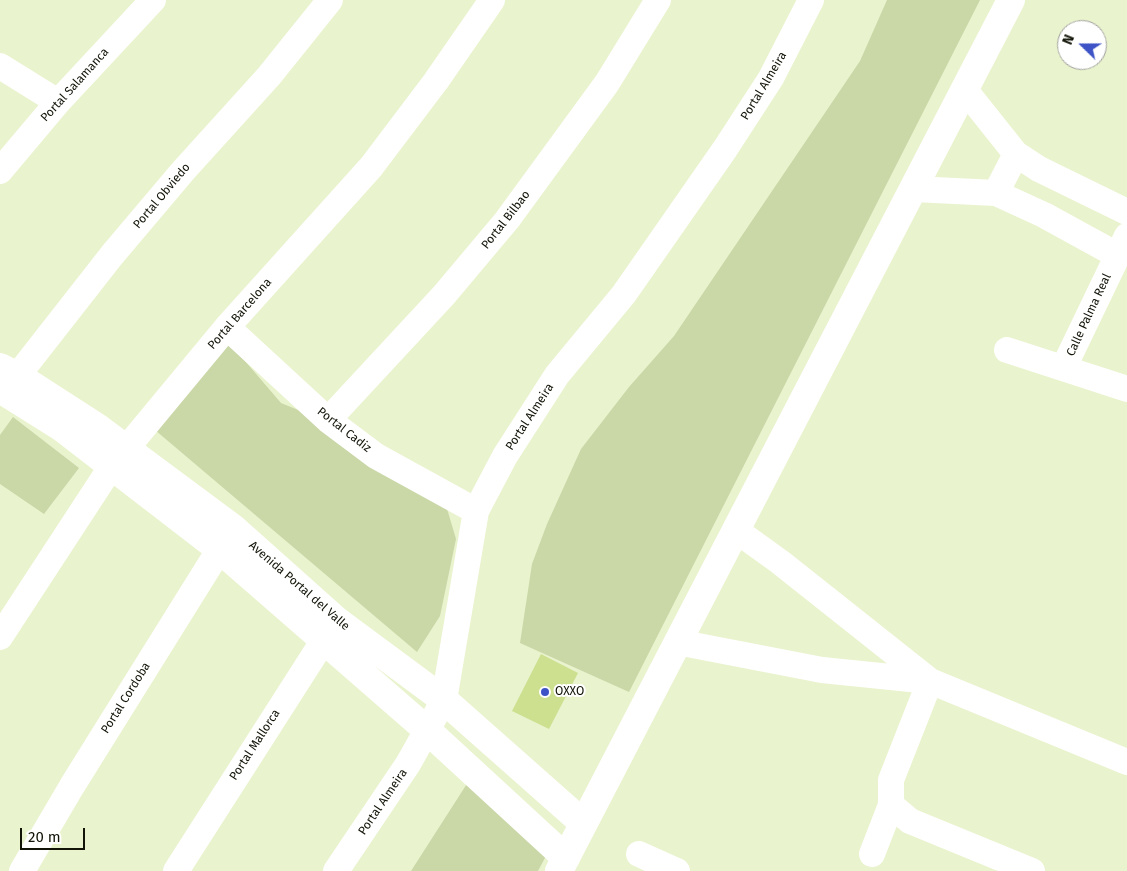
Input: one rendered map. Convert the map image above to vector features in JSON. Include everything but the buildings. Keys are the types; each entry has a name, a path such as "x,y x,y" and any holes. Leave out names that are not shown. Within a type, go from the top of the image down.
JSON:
{"street":[{"name":"Portal Obviedo","path":"5,384 183,171 269,76 330,0"},
{"name":"Portal Barcelona","path":"0,637 118,457 227,327 371,167 492,0"},
{"name":"Portal Bilbao","path":"328,420 444,295 507,220 607,83 658,0"},
{"name":"Portal Almeira","path":"336,871 428,732 444,700 476,511 505,456 530,415 558,376 624,294 725,149 771,78 811,0"},
{"path":"556,862 577,818 677,642 737,531 1012,0"},
{"name":"Portal Salamanca","path":"0,171 58,102 150,1"},
{"path":"0,66 58,102"},
{"path":"965,90 1016,154 1062,180 1127,212"},
{"path":"996,193 1016,154"},
{"path":"1044,215 1062,180"},
{"path":"914,189 996,193 1044,215 1122,245"},
{"name":"Calle Palma Real","path":"1064,367 1122,245"},
{"name":"Portal Cadiz","path":"227,327 328,420 397,469 476,511"},
{"path":"1007,350 1127,389"},
{"name":"Avenida Portal del Valle","path":"5,384 62,428 118,457 226,539 329,630 556,862"},
{"path":"737,531 780,562 930,681 1127,762"},
{"name":"Portal Cordoba","path":"22,871 72,786 226,539"},
{"name":"Avenida Portal del Valle","path":"329,630 444,700 577,818"},
{"name":"Portal Mallorca","path":"176,871 329,630"},
{"path":"677,642 822,670 930,681"},
{"path":"872,854 891,805 891,780 930,681"},
{"path":"891,805 910,821 1032,871"},
{"path":"639,854 677,871"}],"green space":[{"path":"887,0 980,0 629,692 520,643 532,564 547,524 581,449 629,387 674,336 860,61"},
{"path":"227,340 281,403 313,416 445,502 456,539 440,616 417,652 155,430"},
{"path":"13,417 79,468 44,514 0,484 0,435"},
{"path":"470,779 547,854 538,871 411,871"}],"place":[{"name":"OXXO","path":"545,692"}]}
